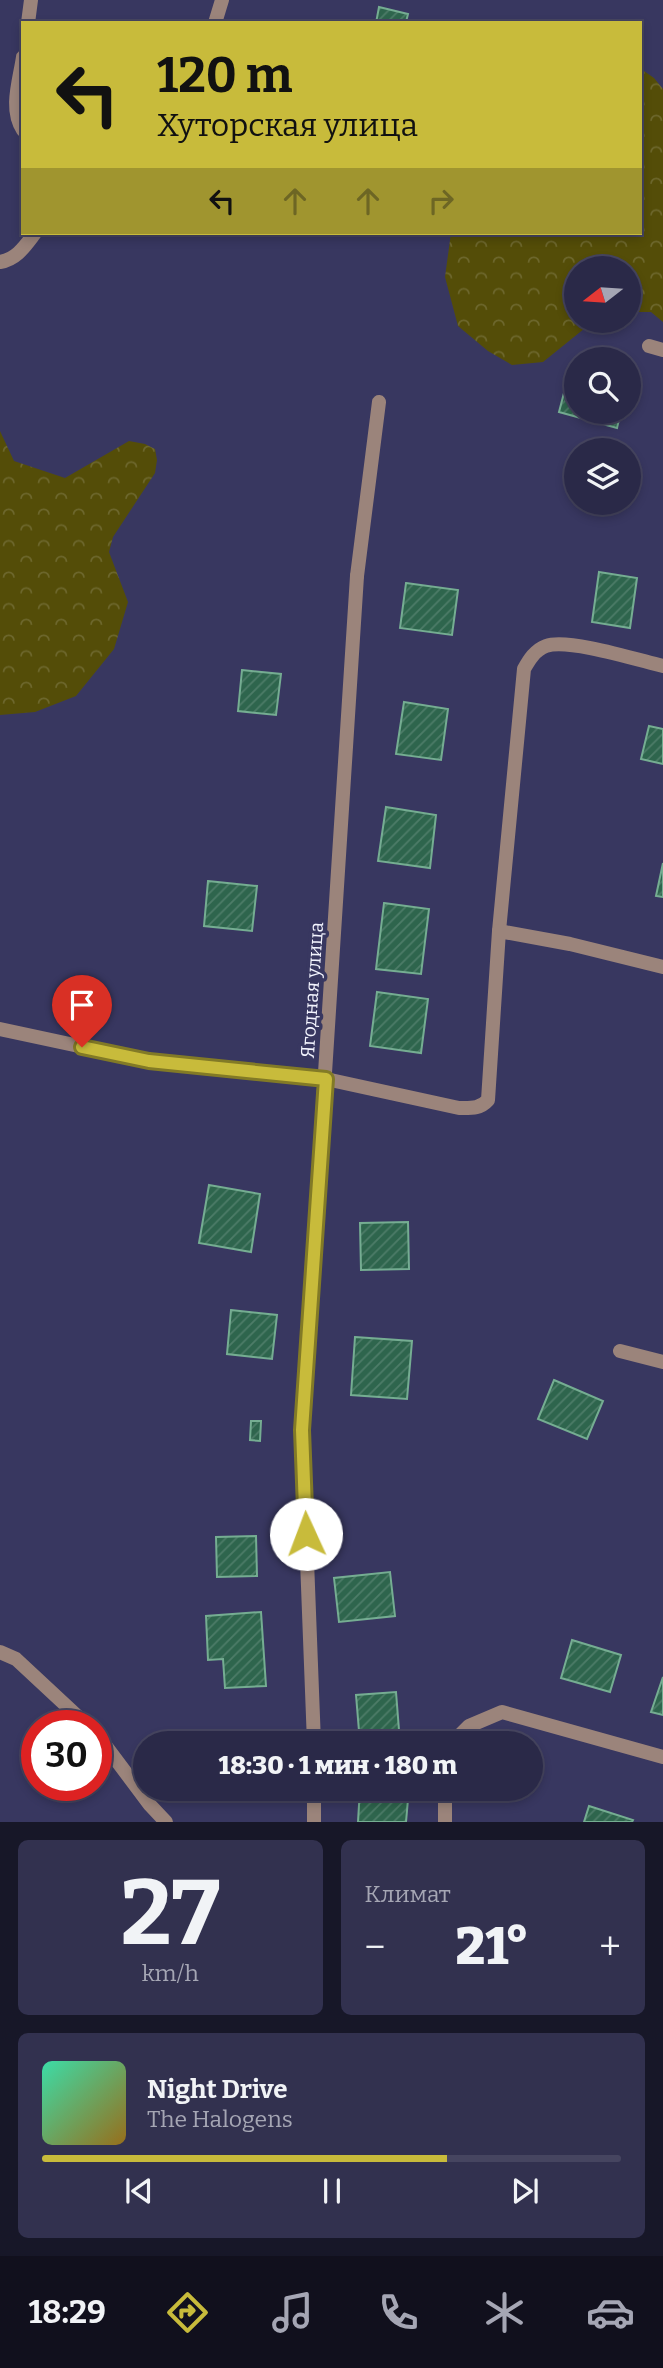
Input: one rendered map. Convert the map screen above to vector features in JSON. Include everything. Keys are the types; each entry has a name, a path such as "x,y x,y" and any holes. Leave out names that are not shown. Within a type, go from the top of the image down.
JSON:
{"street":[{"path":"28,21 31,0"},
{"path":"216,21 222,0"},
{"path":"21,68 16,96 21,126"},
{"path":"0,262 9,260 22,250 33,235"},
{"name":"Ягодная улица","path":"314,1731 302,1430 357,576 379,402"},
{"path":"0,1029 149,1061 326,1079 460,1108 483,1105 488,1100 499,931 524,669 533,654 546,645 579,645 663,666"},
{"path":"499,931 569,944 663,968"},
{"path":"620,1351 663,1362"},
{"path":"1,1651 16,1660 71,1710"},
{"path":"464,1731 469,1726 502,1712 663,1757"},
{"path":"112,1754 166,1822"},
{"path":"314,1801 314,1822"},
{"path":"445,1801 445,1822"}],"green space":[{"path":"642,70 654,78 663,89 663,322 651,312 641,312 641,256 564,256 564,333 579,333 543,362 512,365 488,351 458,326 445,277 451,235 642,235"},
{"path":"0,431 14,461 65,478 129,441 155,449 157,460 155,473 113,537 109,552 128,602 114,649 76,696 35,712 0,715"}],"building":[{"path":"379,7 408,14 406,21 376,21"},
{"path":"564,393 564,413 559,412"},
{"path":"602,424 618,424 617,428"},
{"path":"599,572 637,578 630,628 592,622"},
{"path":"406,583 458,590 452,635 400,628"},
{"path":"242,670 281,674 276,715 238,711"},
{"path":"404,702 448,709 441,760 396,754"},
{"path":"649,726 663,729 663,764 641,759"},
{"path":"386,807 436,815 430,868 378,861"},
{"path":"663,863 663,897 656,896"},
{"path":"208,881 257,886 252,931 204,926"},
{"path":"384,903 429,909 421,974 376,969"},
{"path":"377,992 428,999 421,1053 370,1046"},
{"path":"209,1185 260,1194 251,1252 199,1243"},
{"path":"408,1222 409,1269 361,1270 360,1223"},
{"path":"231,1310 277,1315 272,1359 227,1354"},
{"path":"355,1337 412,1341 407,1399 351,1395"},
{"path":"554,1380 603,1401 587,1439 538,1419"},
{"path":"251,1421 261,1421 260,1441 250,1440"},
{"path":"256,1536 257,1576 217,1577 216,1537"},
{"path":"390,1572 395,1616 339,1622 334,1578"},
{"path":"261,1612 266,1686 225,1688 223,1659 208,1660 206,1616"},
{"path":"572,1640 621,1655 610,1692 561,1678"},
{"path":"663,1677 663,1715 651,1712"},
{"path":"396,1692 399,1731 359,1731 356,1695"},
{"path":"359,1801 408,1801 406,1822 358,1822"},
{"path":"589,1806 633,1820 584,1822"}],"route":[{"path":"82,1047 149,1061 326,1079 302,1430 306,1534"}]}
